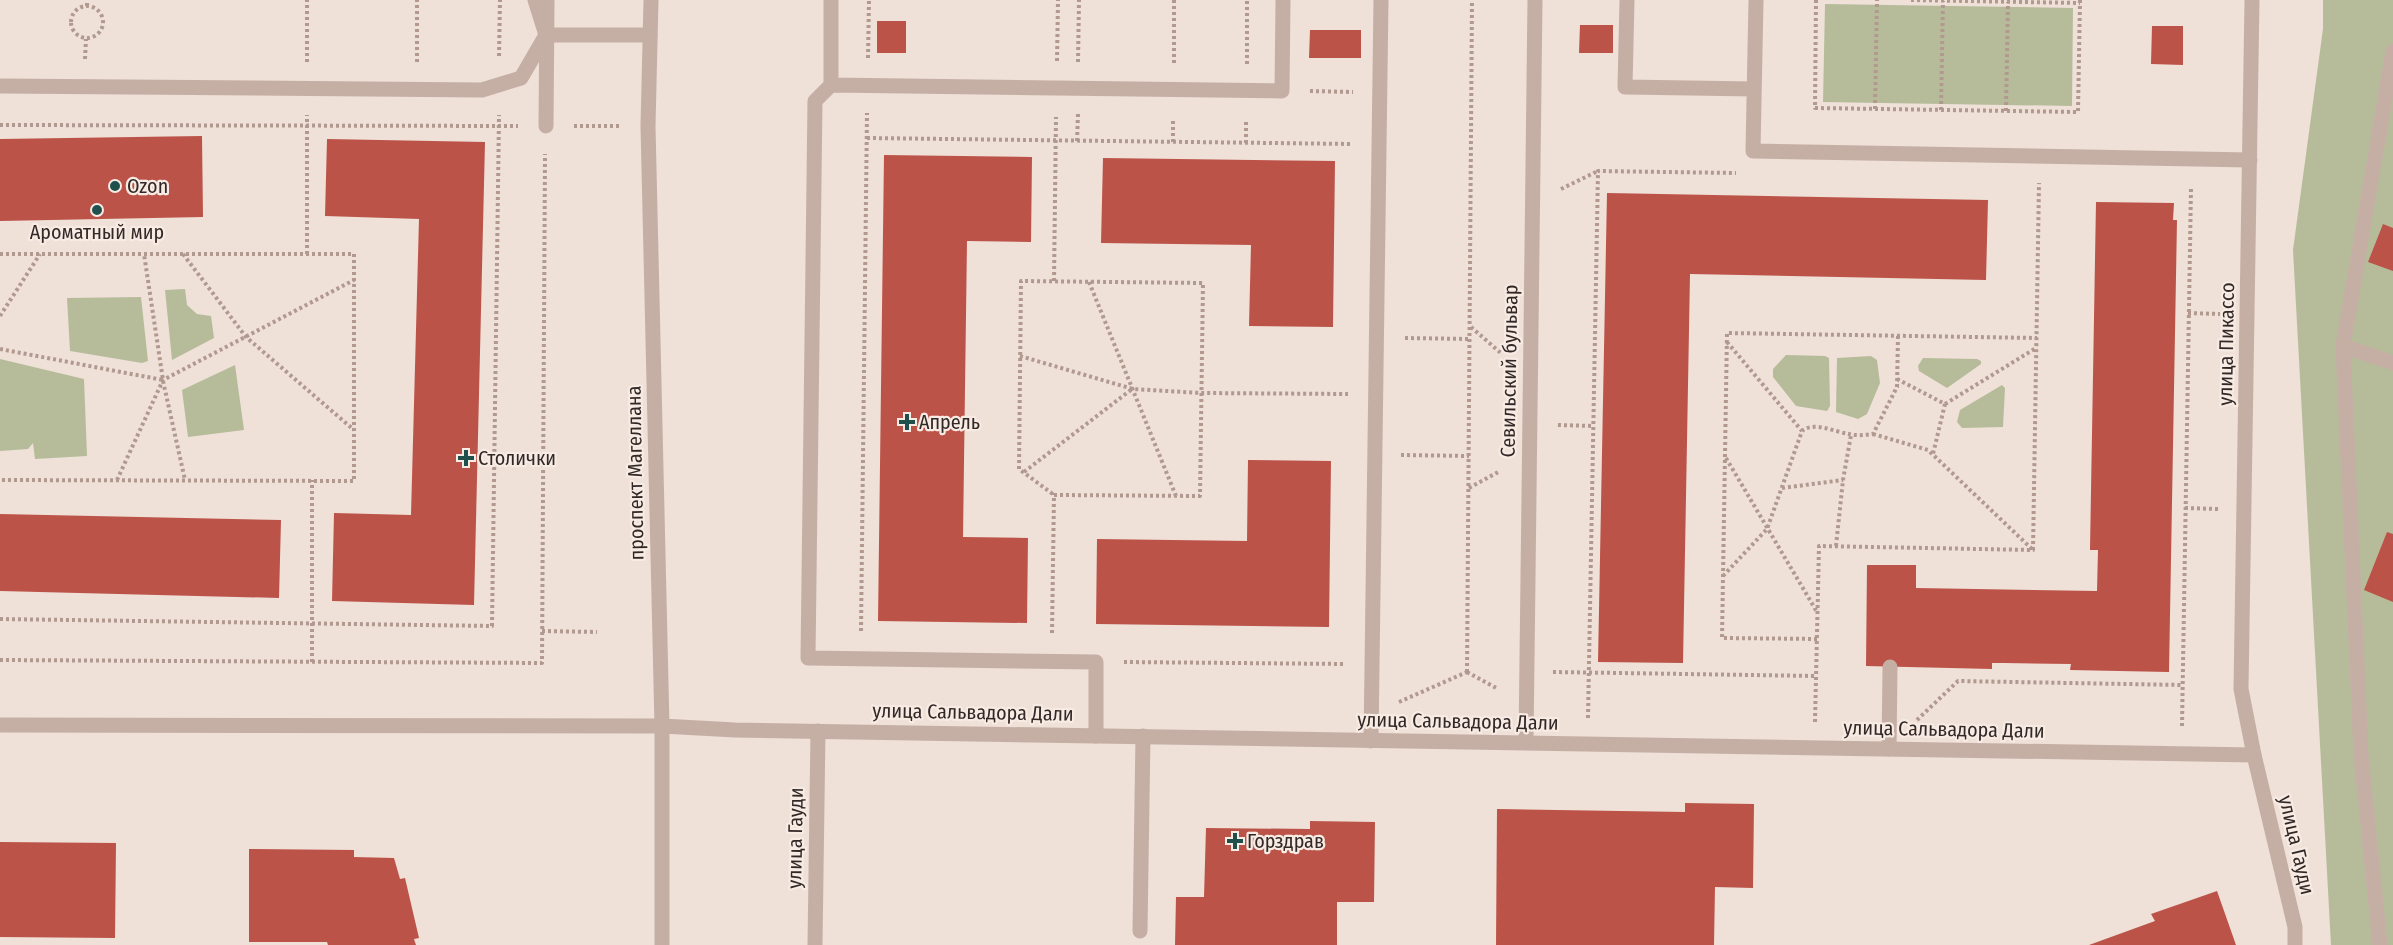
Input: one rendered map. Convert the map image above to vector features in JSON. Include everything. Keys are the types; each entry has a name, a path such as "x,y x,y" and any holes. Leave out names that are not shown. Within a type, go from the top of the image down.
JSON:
{"street":[{"path":"0,86 482,90 521,78 546,35 536,0"},
{"path":"546,126 547,0"},
{"name":"проспект Магеллана","path":"651,0 648,126 662,726 662,945"},
{"path":"831,0 831,85"},
{"path":"1096,735 1096,662 808,658 815,101 831,85 1282,91 1283,0"},
{"path":"1371,741 1381,0"},
{"name":"Севильский бульвар","path":"1526,742 1535,0"},
{"path":"1627,0 1625,87 1754,89"},
{"path":"1756,0 1753,151 2250,160"},
{"name":"улица Пикассо","path":"2253,0 2241,688 2254,755"},
{"path":"546,35 650,35"},
{"path":"2380,945 2361,754 2343,346 2393,51"},
{"path":"2343,346 2393,363"},
{"path":"1889,749 1890,667"},
{"name":"улица Сальвадора Дали","path":"0,725 662,726 818,731 2254,755"},
{"name":"улица Гауди","path":"815,945 818,731"},
{"path":"1140,932 1143,736"},
{"name":"улица Гауди","path":"2254,755 2295,927 2295,945"}],"path":[{"path":"87,0 87,6"},
{"path":"306,254 307,0"},
{"path":"0,619 492,626 500,0"},
{"path":"861,658 869,0"},
{"path":"1054,281 1058,0"},
{"path":"1372,714 1467,672 1472,0"},
{"path":"1816,0 1815,108 2078,112 2080,2 1911,0"},
{"path":"1875,109 1877,0"},
{"path":"1941,110 1943,1"},
{"path":"2006,111 2008,2"},
{"path":"87,6 94,8 103,19 99,33 86,39 74,32 71,18 80,8 87,6"},
{"path":"1282,91 1380,92"},
{"path":"0,125 648,126"},
{"path":"0,660 542,663 546,126"},
{"path":"867,138 1379,144"},
{"path":"2181,754 2191,159"},
{"path":"1588,718 1598,171 1741,173"},
{"path":"2033,550 2039,179"},
{"path":"0,254 354,254 354,480 0,480"},
{"path":"0,316 40,254"},
{"path":"144,254 163,380 185,480"},
{"path":"183,254 246,337 354,431"},
{"path":"117,480 163,380 354,279"},
{"path":"1021,281 1089,282 1203,283 1200,496 1054,495 1019,469 1021,281"},
{"path":"1089,282 1176,496"},
{"path":"1817,639 1722,638 1727,333 2037,338"},
{"path":"1873,434 1897,387 1898,336"},
{"path":"1377,338 1470,339"},
{"path":"1727,342 1802,431"},
{"path":"1932,455 1945,404 2036,348"},
{"path":"0,349 163,380"},
{"path":"1020,356 1133,389 1201,393 1376,394"},
{"path":"1897,379 1945,404"},
{"path":"1024,473 1133,389"},
{"path":"1529,425 1593,426"},
{"path":"1723,576 1767,529 1802,431 1806,427 1851,435 1873,434 1928,450 2033,550"},
{"path":"1836,546 1843,480 1851,435"},
{"path":"1375,455 1469,456"},
{"path":"1725,457 1817,612"},
{"path":"312,480 312,662"},
{"path":"1782,488 1843,480"},
{"path":"1052,661 1054,495"},
{"path":"1815,722 1819,546 2033,550"},
{"path":"542,631 597,632"},
{"path":"1096,662 1373,665"},
{"path":"1526,672 1816,676"},
{"path":"1914,724 1958,681 2182,685"}],"green space":[{"path":"2323,0 2393,0 2393,945 2331,945 2293,250 2323,29"},
{"path":"1825,4 2073,8 2072,106 1823,102"},
{"path":"185,289 187,305 197,314 211,316 214,338 172,360 165,290"},
{"path":"141,297 148,361 142,363 70,351 67,298"},
{"path":"1786,355 1829,358 1830,406 1827,411 1796,406 1773,377 1773,369"},
{"path":"1871,356 1877,360 1880,383 1867,414 1858,419 1836,412 1837,358"},
{"path":"1923,358 1977,359 1981,361 1981,364 1947,388 1919,371 1918,366"},
{"path":"0,359 84,379 87,456 35,459 33,443 28,449 0,451"},
{"path":"235,365 244,430 188,437 182,390"},
{"path":"2002,385 2005,388 2003,427 1962,428 1957,422 1960,410"}],"building":[{"path":"877,21 906,21 906,53 877,53"},
{"path":"1580,25 1613,25 1613,53 1579,53"},
{"path":"2152,26 2183,26 2183,65 2151,64"},
{"path":"1310,30 1361,30 1361,58 1309,58"},
{"path":"202,136 203,217 0,221 0,139"},
{"path":"327,139 485,142 474,605 332,601 334,513 411,515 419,219 325,216"},
{"path":"884,155 1032,157 1031,242 967,241 963,537 1028,538 1027,623 878,621"},
{"path":"1103,158 1335,161 1333,327 1249,326 1251,245 1101,243"},
{"path":"1607,193 1988,200 1986,280 1690,274 1683,663 1598,662"},
{"path":"2096,202 2174,203 2173,220 2177,220 2169,672 2070,670 2071,664 1992,663 1992,669 1866,666 1867,565 1916,565 1916,588 2097,591 2098,550 2090,550"},
{"path":"2383,224 2393,228 2393,271 2368,262"},
{"path":"1248,460 1331,461 1329,627 1096,624 1097,539 1247,541"},
{"path":"0,514 281,520 279,598 0,591"},
{"path":"2387,532 2393,534 2393,602 2364,590"},
{"path":"1685,803 1754,804 1753,888 1715,887 1714,945 1496,945 1497,809 1685,812"},
{"path":"1310,821 1375,822 1374,902 1337,902 1337,945 1175,945 1176,897 1204,897 1206,828 1310,829"},
{"path":"0,842 116,843 115,938 0,937"},
{"path":"249,849 354,850 354,857 394,858 400,879 405,878 419,938 414,939 416,945 249,942"},
{"path":"2217,891 2236,945 2089,945 2155,921 2151,914"}],"place":[{"name":"Ozon","path":"115,186"},
{"name":"Ароматный мир","path":"97,210"},
{"name":"Апрель","path":"907,422"},
{"name":"Столички","path":"466,458"},
{"name":"Горздрав","path":"1235,841"}]}
